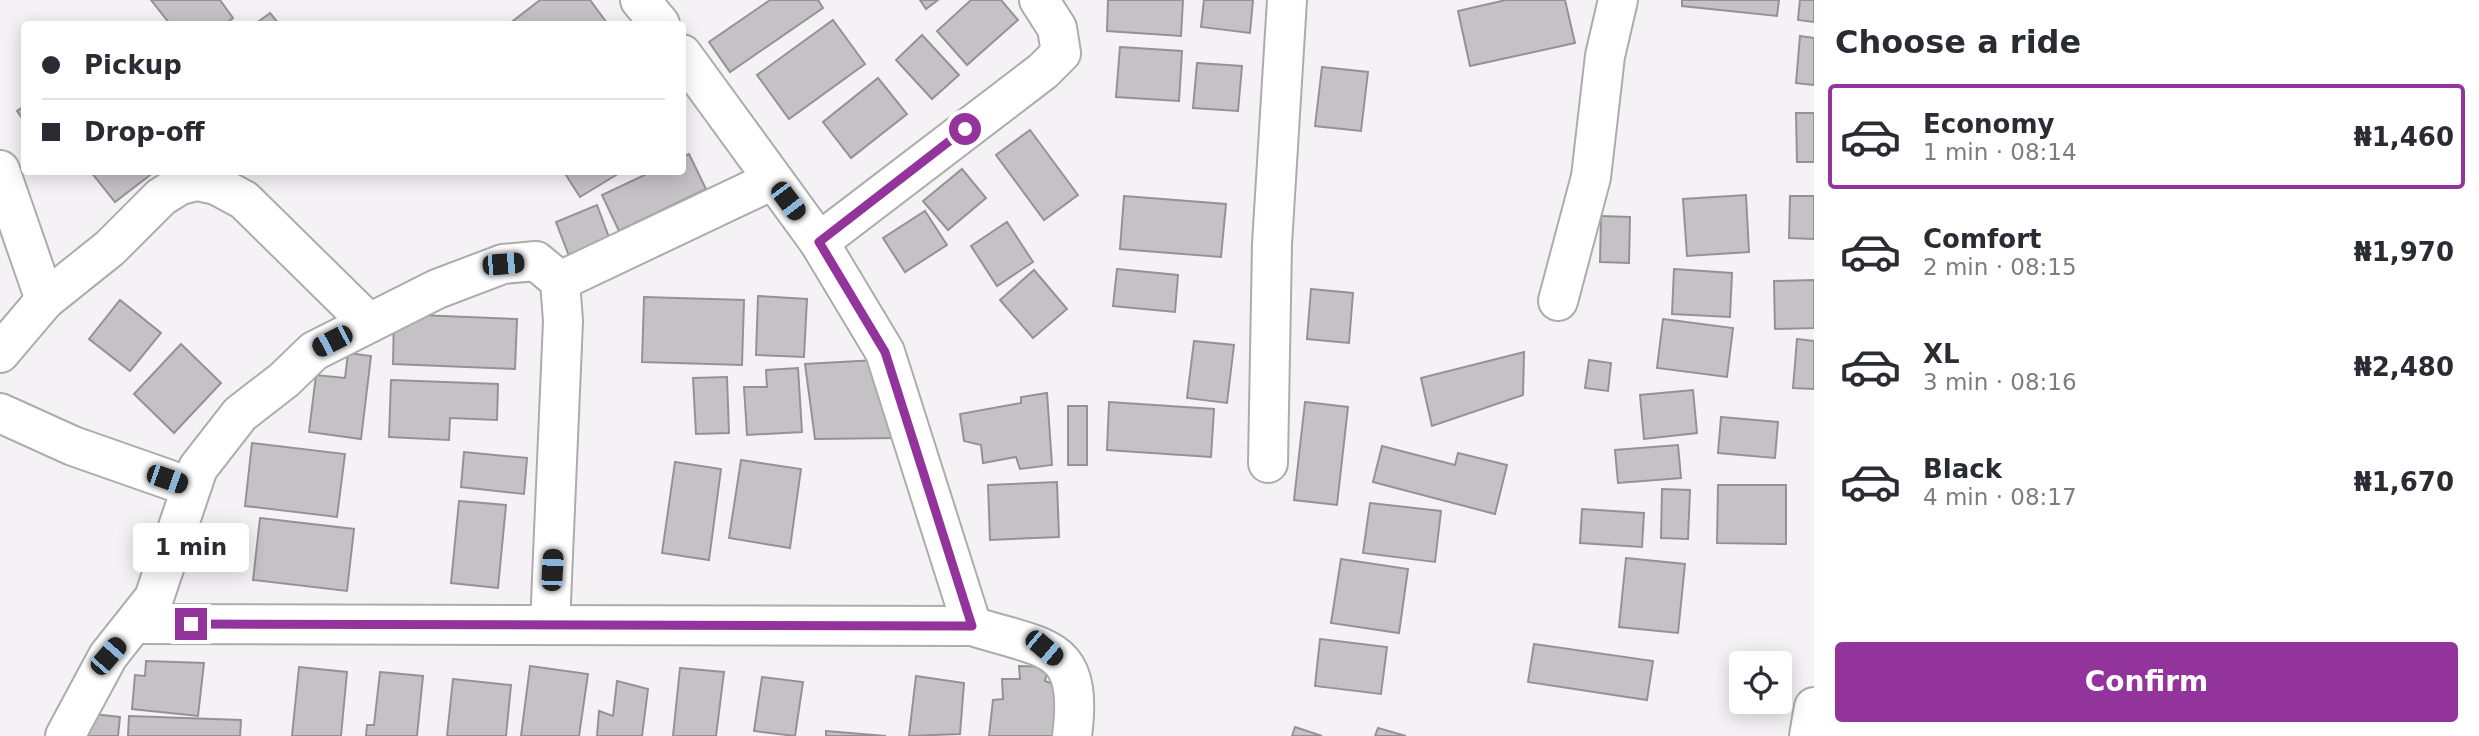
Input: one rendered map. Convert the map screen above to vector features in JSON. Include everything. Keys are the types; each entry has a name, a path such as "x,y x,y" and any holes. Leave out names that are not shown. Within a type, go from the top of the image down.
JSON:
{"street":[{"path":"640,0 658,21"},
{"path":"819,242 1043,71 1061,53 1057,28 1039,0"},
{"path":"1268,463 1272,244 1287,0"},
{"path":"1558,301 1591,177 1605,56 1618,0"},
{"path":"686,60 819,242 885,352 972,626"},
{"path":"0,170 45,300"},
{"path":"560,281 772,180"},
{"path":"0,354 45,300 110,248 161,197 180,186 197,181 216,185 244,200 369,323"},
{"path":"65,736 108,656 154,598 198,468 240,414 284,380 314,351 437,289 503,264 536,261 560,281 563,321 550,625"},
{"path":"0,413 73,446 190,487"},
{"path":"136,624 972,626 1044,648 1069,668 1077,700 1072,736"},
{"path":"1809,736 1814,707"}],"building":[{"path":"151,0 220,0 233,18 229,21 168,21"},
{"path":"540,0 590,0 606,21 513,21"},
{"path":"770,0 818,0 823,8 730,72 709,42"},
{"path":"920,0 938,0 926,9"},
{"path":"971,0 1001,0 1018,20 967,65 937,31"},
{"path":"1108,0 1183,0 1181,36 1107,31"},
{"path":"1204,0 1253,0 1250,33 1201,27"},
{"path":"1506,0 1565,0 1575,43 1470,66 1458,11"},
{"path":"1682,0 1779,0 1777,16 1682,6"},
{"path":"1800,0 1814,0 1814,22 1798,20"},
{"path":"270,13 277,21 259,21"},
{"path":"833,20 865,64 789,119 757,75"},
{"path":"922,35 959,75 932,99 896,60"},
{"path":"1800,36 1814,38 1814,85 1796,83"},
{"path":"1120,47 1182,51 1179,101 1116,97"},
{"path":"1197,63 1242,66 1238,111 1193,108"},
{"path":"1322,67 1368,72 1361,131 1315,126"},
{"path":"878,78 907,114 851,158 823,122"},
{"path":"1796,113 1814,113 1814,162 1797,162"},
{"path":"1030,130 1078,195 1044,220 996,155"},
{"path":"689,154 706,189 619,231 602,195 645,175 686,175 686,155"},
{"path":"962,169 986,198 948,230 923,201"},
{"path":"93,175 150,175 115,202"},
{"path":"566,175 616,175 580,197"},
{"path":"1746,195 1749,252 1687,256 1683,199"},
{"path":"1124,196 1226,204 1221,257 1120,249"},
{"path":"1790,196 1814,196 1814,239 1789,238"},
{"path":"597,205 610,240 569,256 556,222"},
{"path":"925,211 947,245 905,272 883,238"},
{"path":"1601,216 1630,217 1629,263 1600,262"},
{"path":"1007,222 1033,262 997,286 971,246"},
{"path":"1117,269 1178,275 1175,312 1113,306"},
{"path":"1674,269 1732,273 1730,317 1672,314"},
{"path":"1034,270 1067,309 1033,338 1000,300"},
{"path":"1814,280 1814,328 1775,329 1774,281"},
{"path":"1311,289 1353,293 1349,343 1307,339"},
{"path":"758,296 807,299 804,357 756,355"},
{"path":"644,297 744,300 742,365 642,362"},
{"path":"120,300 161,333 130,371 89,339"},
{"path":"394,314 517,319 515,369 393,364"},
{"path":"1663,319 1733,328 1727,377 1657,368"},
{"path":"1797,339 1814,341 1814,389 1793,388"},
{"path":"1194,341 1234,345 1227,403 1187,398"},
{"path":"181,344 221,383 174,433 134,394"},
{"path":"1524,352 1523,395 1432,426 1421,378"},
{"path":"348,353 371,356 361,439 309,432 316,375 345,378"},
{"path":"876,360 896,438 815,439 805,364"},
{"path":"1589,360 1611,363 1608,391 1585,388"},
{"path":"798,368 802,432 747,435 744,387 767,387 766,370"},
{"path":"727,377 729,433 696,434 693,378"},
{"path":"391,380 498,384 497,420 450,418 449,440 389,437"},
{"path":"1693,390 1697,433 1644,439 1640,395"},
{"path":"1047,393 1052,465 1020,469 1016,457 983,463 981,445 964,441 960,414 1021,403 1021,397"},
{"path":"1109,402 1214,409 1211,457 1107,450"},
{"path":"1305,402 1348,407 1337,505 1294,500"},
{"path":"1068,406 1087,406 1087,465 1068,465"},
{"path":"1721,417 1778,422 1775,458 1718,453"},
{"path":"252,443 345,454 337,517 245,506"},
{"path":"1678,445 1681,478 1618,483 1615,450"},
{"path":"1382,446 1455,465 1458,453 1507,465 1495,514 1373,482"},
{"path":"464,452 527,458 524,494 461,487"},
{"path":"741,460 801,469 790,548 729,538"},
{"path":"675,462 721,469 709,560 662,553"},
{"path":"1057,482 1059,537 990,540 988,485"},
{"path":"1718,485 1786,485 1786,544 1717,543"},
{"path":"1662,489 1690,490 1688,539 1661,538"},
{"path":"459,501 506,505 498,588 451,583"},
{"path":"1370,503 1441,511 1435,562 1363,553"},
{"path":"1582,509 1644,513 1642,547 1580,543"},
{"path":"260,518 354,529 347,591 253,580"},
{"path":"1626,558 1685,564 1678,633 1619,627"},
{"path":"1341,559 1408,569 1399,633 1331,623"},
{"path":"1320,639 1387,647 1381,694 1315,686"},
{"path":"1534,644 1653,661 1647,700 1528,682"},
{"path":"146,661 204,663 198,716 132,709 135,675 145,676"},
{"path":"530,666 588,674 579,736 521,736"},
{"path":"1019,666 1048,667 1045,681 1059,686 1053,736 989,736 993,700 1003,699 1002,679 1020,679"},
{"path":"299,667 347,672 341,736 292,736"},
{"path":"680,668 724,672 716,736 673,736"},
{"path":"380,672 423,676 417,736 366,736 367,725 374,725"},
{"path":"916,676 964,683 960,734 909,736"},
{"path":"762,677 803,682 795,736 754,731"},
{"path":"453,679 511,685 506,736 447,736"},
{"path":"617,681 648,689 642,736 597,736 599,711 613,716"},
{"path":"83,713 120,717 118,736 80,736"},
{"path":"129,716 241,720 240,736 128,736"},
{"path":"1295,727 1322,736 1292,736"},
{"path":"1378,728 1406,736 1375,736"},
{"path":"826,731 886,736 826,736"}],"route":[{"path":"191,624 972,626 885,352 819,242 965,129"}]}
